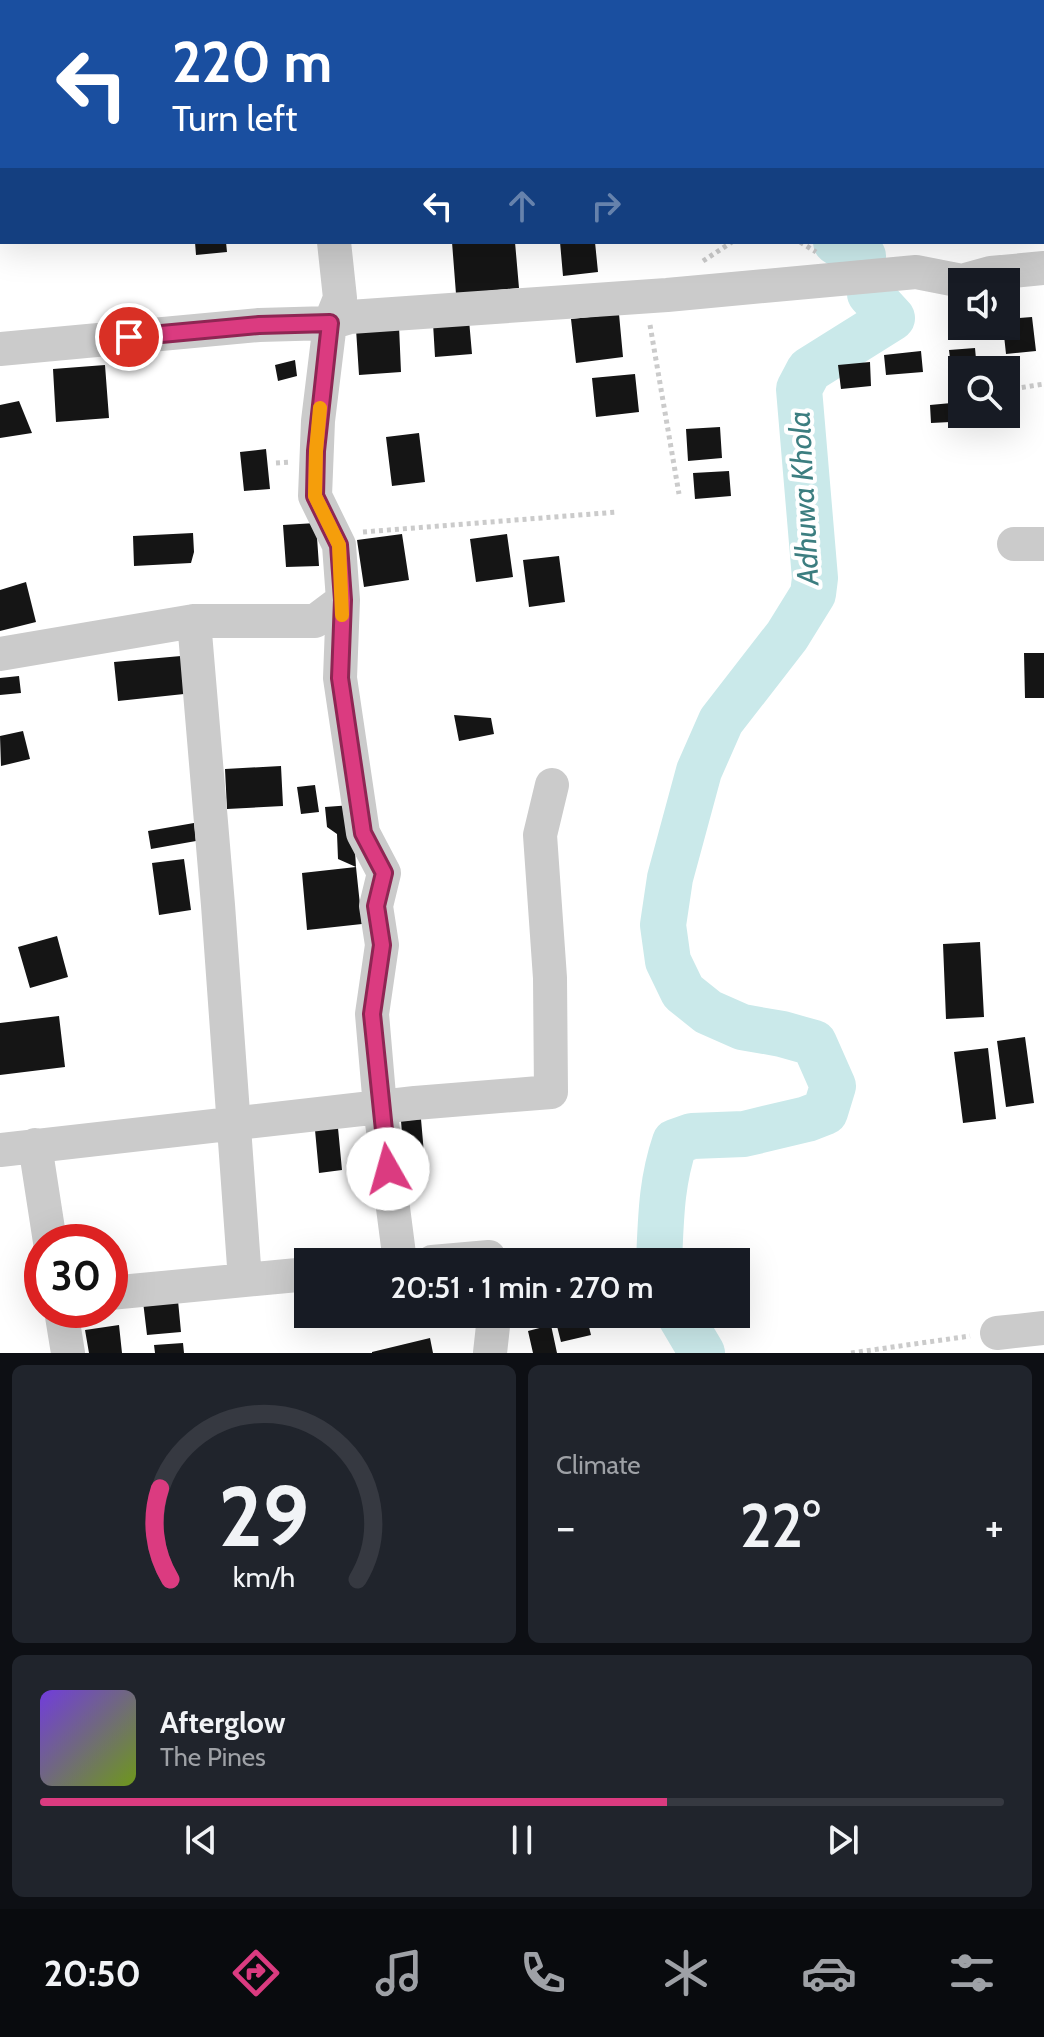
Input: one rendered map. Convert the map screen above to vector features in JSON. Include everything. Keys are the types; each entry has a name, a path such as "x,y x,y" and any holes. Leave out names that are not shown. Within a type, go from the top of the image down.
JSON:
{"street":[{"path":"334,244 340,298 330,323 317,436 315,496 339,545 343,600 340,678 363,833 384,873 376,906 382,945 372,1014 398,1248"},
{"path":"0,349 259,325 330,323 350,317 646,297 916,272 962,281 991,273 1044,268"},
{"path":"0,654 194,621 315,621 343,600"},
{"path":"194,621 245,1280"},
{"path":"0,1150 380,1107 551,1092 550,978 540,835 552,785"},
{"path":"35,1145 47,1224"},
{"path":"128,1291 294,1275"},
{"path":"64,1328 68,1353"},
{"path":"490,1353 493,1328"},
{"path":"997,1333 1044,1328"}],"path":[{"path":"646,297 679,494"},
{"path":"1020,388 1044,384"},
{"path":"334,534 618,512"},
{"path":"851,1353 997,1333"}],"building":[{"path":"195,244 226,244 227,252 196,255"},
{"path":"452,244 515,244 519,288 456,294"},
{"path":"560,244 595,244 598,272 563,276"},
{"path":"619,314 623,357 576,363 571,319"},
{"path":"1032,317 1036,351 1006,354 1004,340 1020,340 1020,318"},
{"path":"469,320 472,354 435,357 433,323"},
{"path":"399,326 401,372 359,375 356,329"},
{"path":"975,348 976,356 950,356 949,350"},
{"path":"921,351 923,372 886,375 884,355"},
{"path":"295,360 297,376 278,381 275,365"},
{"path":"870,362 871,386 841,389 838,365"},
{"path":"105,365 109,418 56,422 53,369"},
{"path":"635,374 639,412 596,417 592,378"},
{"path":"19,401 32,433 0,438 0,405"},
{"path":"948,403 948,422 931,423 930,405"},
{"path":"720,427 722,458 688,461 686,429"},
{"path":"419,433 425,482 392,486 386,437"},
{"path":"266,449 270,489 244,491 240,452"},
{"path":"729,471 731,496 695,499 693,473"},
{"path":"316,523 319,566 286,567 283,525"},
{"path":"193,533 191,563 134,566 133,536"},
{"path":"402,534 409,580 364,587 357,540"},
{"path":"507,534 513,577 476,582 470,539"},
{"path":"559,556 565,602 529,607 523,560"},
{"path":"26,582 36,622 0,631 0,590"},
{"path":"1024,653 1044,653 1044,698 1025,698"},
{"path":"181,656 184,694 118,701 114,662"},
{"path":"19,676 21,693 0,695 0,678"},
{"path":"454,715 491,718 494,734 459,741"},
{"path":"23,731 30,759 1,766 0,736"},
{"path":"281,766 283,806 227,809 225,769"},
{"path":"315,785 319,812 301,814 297,787"},
{"path":"352,805 356,867 338,859 337,834 327,827 325,807"},
{"path":"194,823 196,841 151,849 148,831"},
{"path":"184,859 191,910 159,915 152,863"},
{"path":"356,867 362,924 307,930 302,873"},
{"path":"57,936 68,977 30,988 18,947"},
{"path":"980,942 984,1017 946,1019 943,944"},
{"path":"59,1016 65,1067 0,1075 0,1023"},
{"path":"1025,1037 1034,1103 1006,1107 997,1041"},
{"path":"988,1048 996,1119 963,1123 954,1052"},
{"path":"421,1119 425,1165 405,1167 401,1121"},
{"path":"338,1128 342,1170 319,1173 315,1130"},
{"path":"177,1290 181,1332 147,1335 142,1293"},
{"path":"119,1328 122,1353 89,1353 85,1330"},
{"path":"552,1328 557,1353 533,1353 528,1331"},
{"path":"558,1328 589,1328 591,1335 561,1342"},
{"path":"430,1338 433,1353 372,1353 372,1352"},
{"path":"183,1343 184,1353 155,1353 154,1345"}],"waterway":[{"name":"Adhuwa Khola","path":"840,244 863,256"},
{"name":"Adhuwa Khola","path":"660,1248 664,1187 675,1142 692,1136 744,1134 807,1119 825,1112 833,1086 814,1043 742,1027 708,1012 683,992 668,961 663,925 670,878 699,771 721,721 787,636 813,594 815,578 799,389 809,370 892,318 870,294"},
{"name":"Adhuwa Khola","path":"687,1328 702,1353"}],"slow traffic":[{"path":"320,408 315,496 339,545 342,615"}],"route":[{"path":"129,337 259,325 330,323 318,421 315,496 339,545 343,600 340,678 363,833 384,873 376,906 382,945 372,1014 388,1169"}]}
